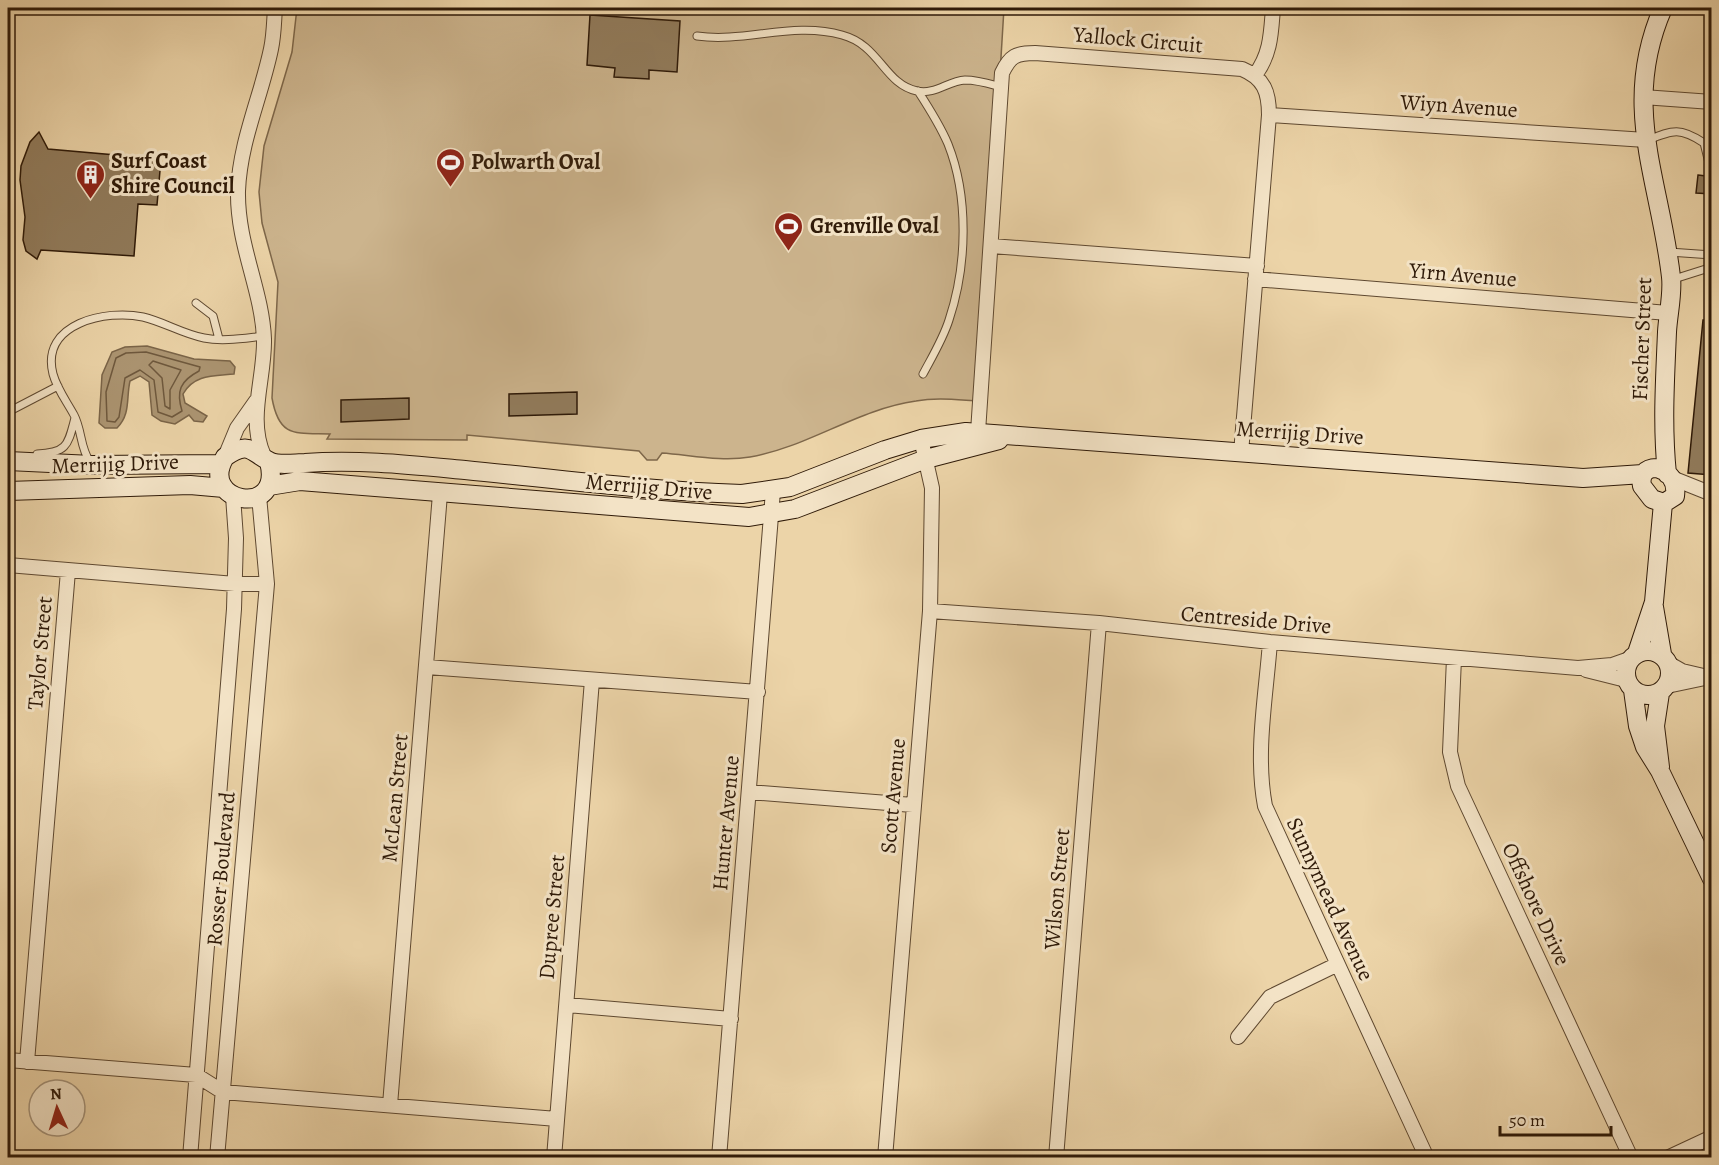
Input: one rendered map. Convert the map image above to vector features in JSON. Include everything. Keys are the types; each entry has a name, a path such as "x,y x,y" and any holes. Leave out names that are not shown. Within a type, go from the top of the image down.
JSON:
{"street":[{"path":"264,491 272,478 255,430 262,378 264,336 260,307 242,236 238,190 249,121 272,47 275,8"},
{"path":"1240,453 1269,115 1266,87 1255,75 1265,62 1269,48 1273,8"},
{"name":"Fischer Street","path":"1663,8 1645,62 1642,96 1646,140 1671,279 1662,426 1669,487 1653,602 1633,656 1630,685 1638,726 1645,747 1660,771 1712,879"},
{"name":"Yallock Circuit","path":"978,432 1002,73 1009,59 1020,53 1242,69 1255,75"},
{"path":"1642,96 1712,102"},
{"name":"Wiyn Avenue","path":"1269,115 1646,140"},
{"name":"Yirn Avenue","path":"991,246 1668,313"},
{"path":"228,492 220,478 223,460 237,428 258,396"},
{"name":"Fischer Street","path":"1645,478 1662,426"},
{"name":"Merrijig Drive","path":"8,461 92,465 223,460 239,449 248,449 266,459 431,467 742,494 773,491 806,482 885,450 921,439 953,433 978,432 1013,437 1583,478 1645,478 1660,468 1669,487"},
{"name":"Merrijig Drive","path":"8,491 190,485 228,492 242,499 300,481 731,518 771,515 826,499 926,459 1013,437"},
{"name":"Scott Avenue","path":"885,1158 930,611 932,488 921,439"},
{"path":"1645,478 1658,503 1669,487 1712,494"},
{"name":"Rosser Boulevard","path":"217,1158 267,584 264,491"},
{"name":"Hunter Avenue","path":"719,1158 773,491"},
{"name":"Rosser Boulevard","path":"189,1158 235,584 236,528 228,492"},
{"name":"McLean Street","path":"390,1106 440,494"},
{"path":"8,565 235,584 267,584"},
{"name":"Taylor Street","path":"27,1062 68,571"},
{"name":"Fischer Street","path":"1653,602 1670,676 1664,689 1655,726 1660,771"},
{"name":"Centreside Drive","path":"930,611 1099,623 1270,642 1578,668 1612,665 1633,656"},
{"name":"Wilson Street","path":"1056,1158 1099,623"},
{"name":"Sunnymead Avenue","path":"1270,642 1260,781 1265,806 1336,965 1427,1158"},
{"path":"1633,656 1648,651 1665,658 1682,671 1709,678"},
{"name":"Offshore Drive","path":"1454,658 1450,752 1458,786 1631,1158"},
{"path":"427,667 758,692"},
{"name":"Centreside Drive","path":"1578,668 1630,685"},
{"path":"1630,685 1651,695 1664,689 1709,678"},
{"name":"Dupree Street","path":"554,1158 592,680"},
{"path":"749,792 913,805"},
{"path":"1238,1037 1270,997 1336,965"},
{"path":"567,1005 731,1019"},
{"path":"8,1060 196,1075 223,1092 558,1119"},
{"path":"1667,1158 1712,1137"}],"lane":[{"path":"561,8 576,9"},
{"path":"697,36 732,38 797,30 843,35 872,50 892,77 903,86 918,92 941,89 964,80 1001,87"},
{"path":"918,92 943,132 954,163 962,210 963,246 949,321 923,374"},
{"path":"1646,140 1672,131 1688,132 1704,143 1712,175"},
{"path":"1666,251 1712,255"},
{"path":"1671,279 1712,267"},
{"path":"196,303 213,316 219,339"},
{"path":"92,465 83,449 76,418 53,375 52,363 57,344 68,330 102,315 130,315 194,335 219,339 264,336"},
{"path":"8,412 58,386"},
{"path":"8,454 40,454 63,449 70,441 76,418"}],"shaded area":[{"path":"297,8 1004,8 980,401 932,399 895,405 792,445 739,458 662,453 657,460 647,460 639,451 467,435 467,440 327,439 330,434 290,431 279,420 272,398 278,282 262,223 259,192 264,146 292,52"}],"water":[{"path":"147,346 194,359 230,361 235,367 234,374 199,379 183,394 185,403 207,416 203,422 194,421 189,415 175,424 161,421 152,415 149,382 140,376 130,381 126,411 117,428 105,428 99,423 102,375 112,352 125,347"}],"building":[{"path":"590,15 680,21 677,72 649,70 649,79 614,77 615,68 587,65"},
{"name":"Surf Coast Shire Council","path":"39,132 48,149 161,159 157,205 138,204 134,256 41,250 37,259 26,251 23,240 25,217 20,180 21,166 30,142"},
{"path":"1698,175 1712,180 1712,194 1696,193"},
{"path":"1703,320 1712,320 1712,475 1688,473"},
{"path":"577,392 577,414 509,416 509,394"},
{"path":"409,398 409,419 341,422 341,400"}],"place":[{"name":"Polwarth Oval","path":"450,188"},
{"name":"Surf Coast Shire Council","path":"90,200"},
{"name":"Grenville Oval","path":"789,252"}]}
